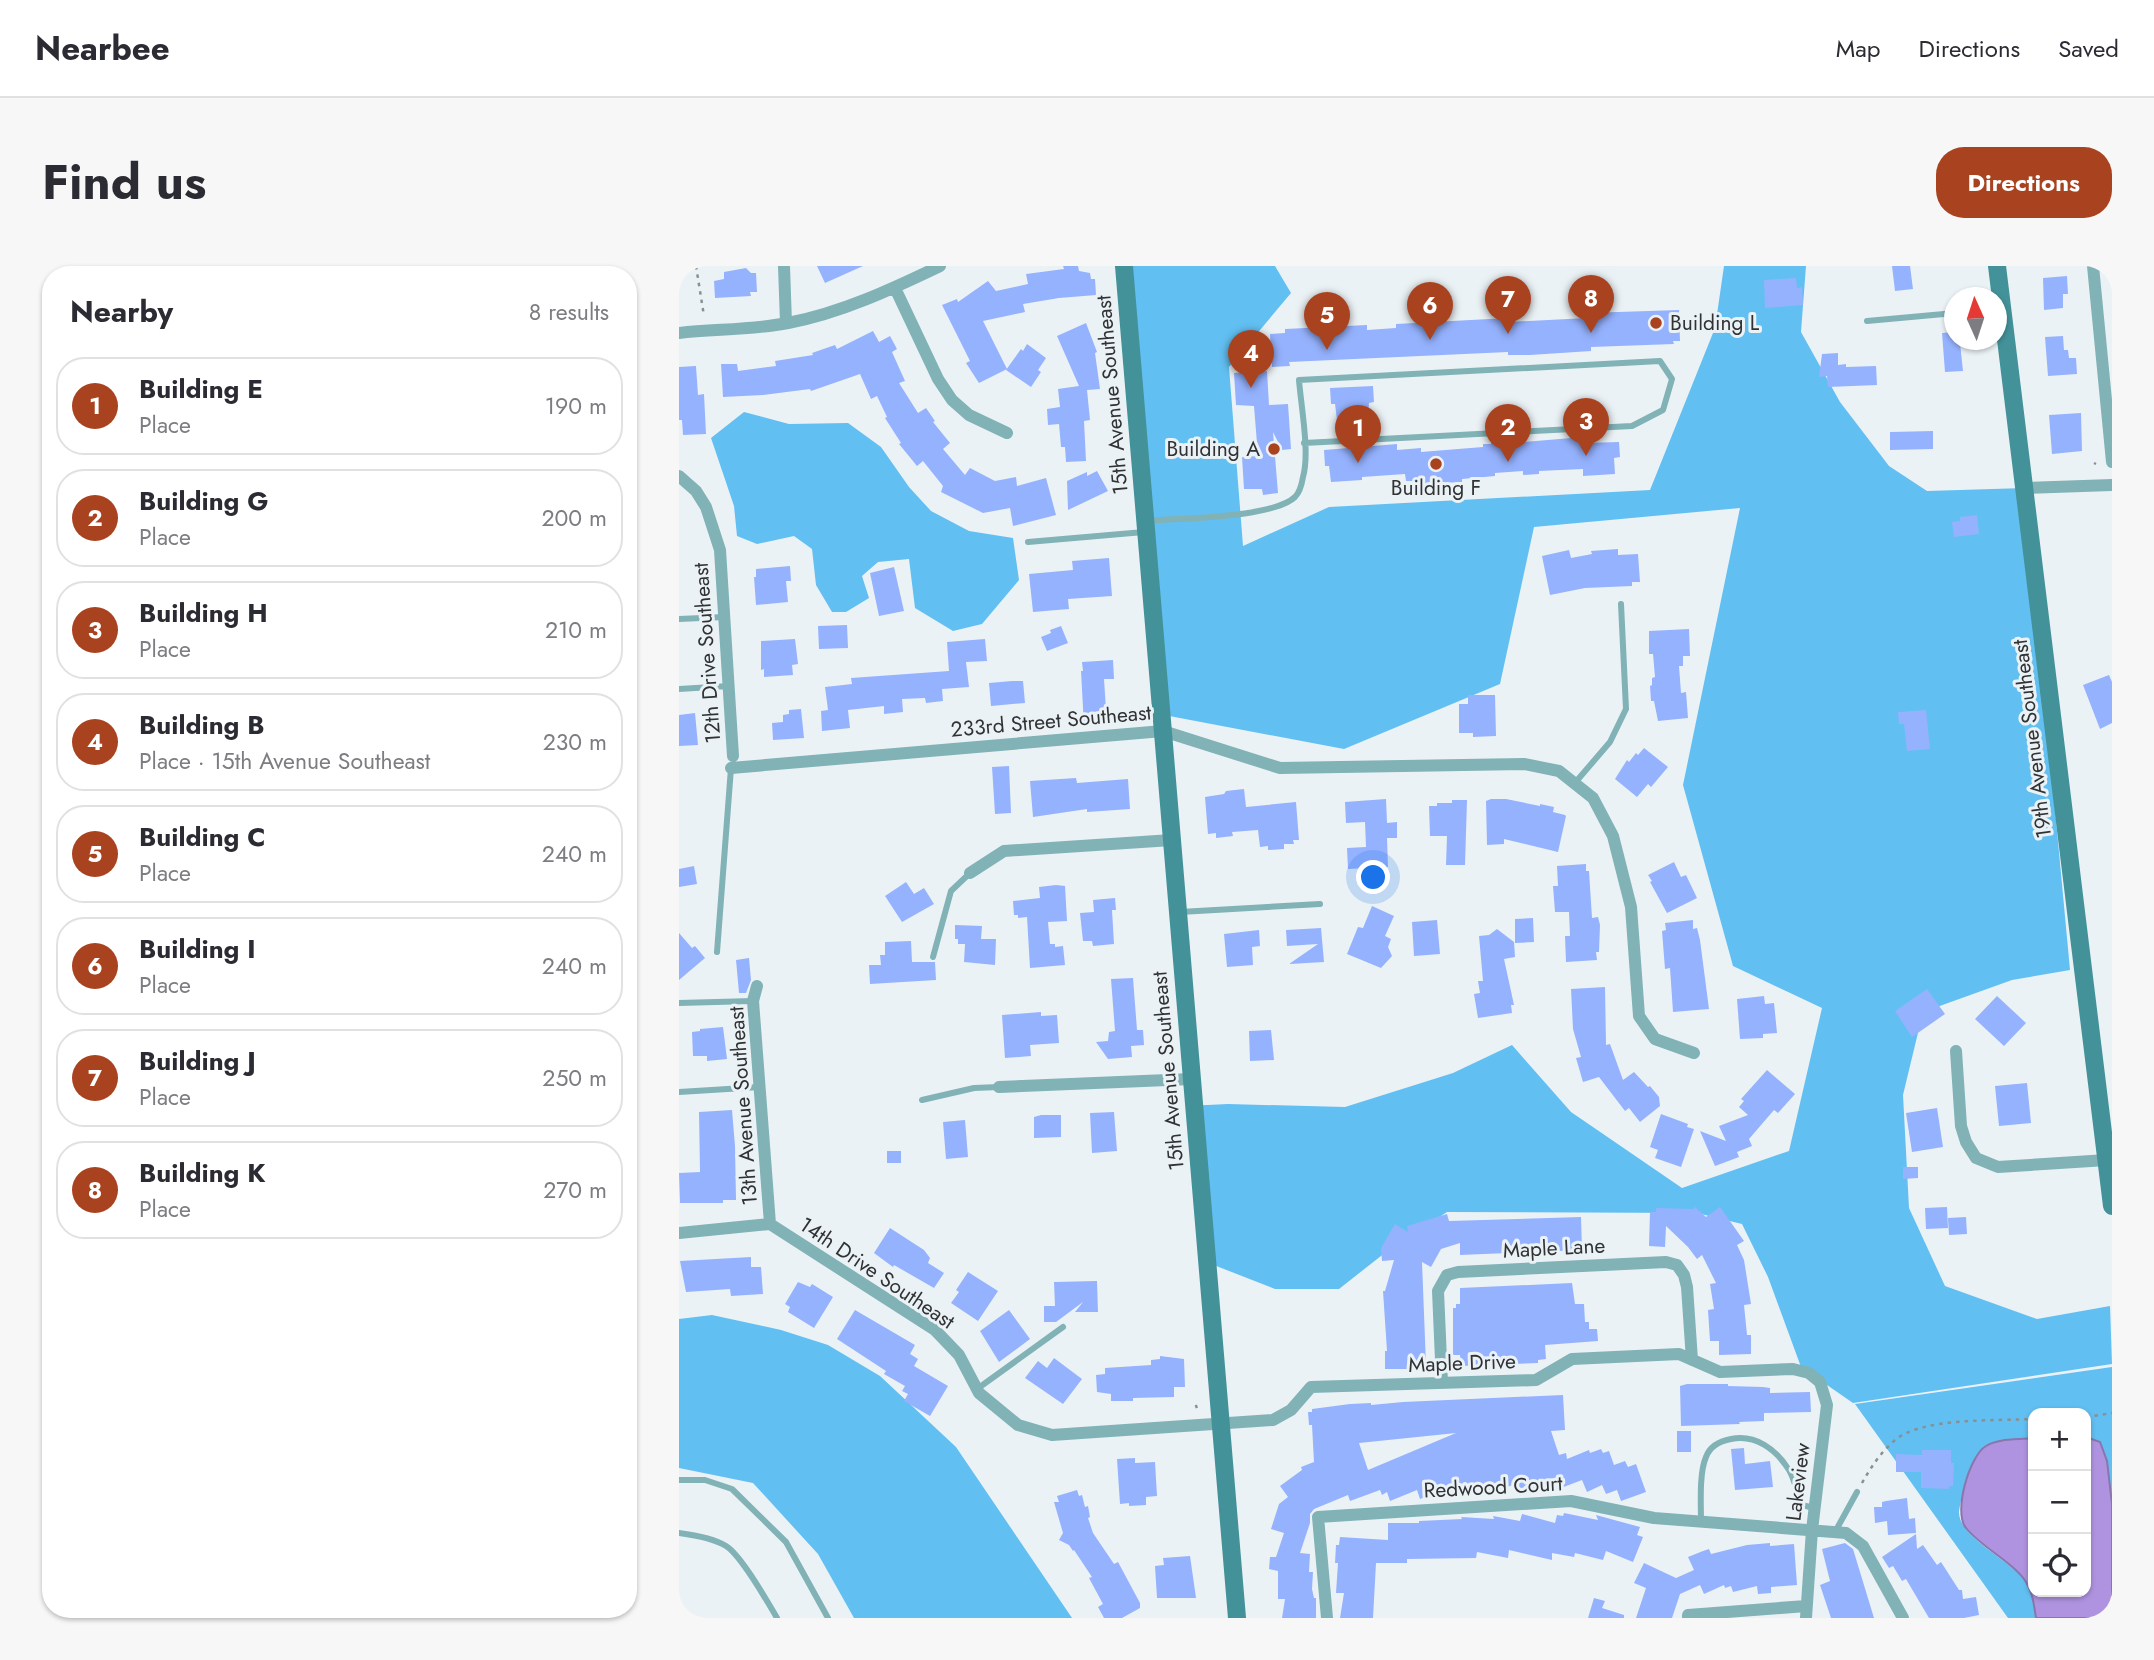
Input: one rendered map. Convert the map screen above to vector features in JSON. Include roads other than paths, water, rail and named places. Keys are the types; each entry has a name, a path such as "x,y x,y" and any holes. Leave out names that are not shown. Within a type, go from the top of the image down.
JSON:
{"street":[{"path":"784,266 786,323"},
{"path":"679,332 786,323 832,312 895,288 940,266"},
{"name":"15th Avenue Southeast","path":"1123,266 1237,1618"},
{"name":"19th Avenue Southeast","path":"1997,266 1998,287"},
{"path":"2093,266 2112,462"},
{"path":"895,288 938,379 952,400 969,415 1007,433"},
{"name":"19th Avenue Southeast","path":"2006,350 2025,488 2112,1206"},
{"name":"12th Drive Southeast","path":"679,476 695,491 706,507 720,550 732,762"},
{"path":"2025,488 2112,485"},
{"name":"233rd Street Southeast","path":"732,762 1163,731 1280,768 1524,764 1559,771 1593,798 1613,836 1631,906 1639,1016 1655,1040 1694,1053"},
{"path":"971,873 1004,851 1172,840"},
{"name":"13th Avenue Southeast","path":"757,986 753,1001 770,1224"},
{"path":"1956,1051 1961,1126 1966,1142 1976,1158 1999,1167 2107,1160"},
{"path":"999,1087 1192,1079"},
{"path":"679,1233 770,1224"},
{"name":"14th Drive Southeast","path":"770,1224 935,1330 959,1355 978,1391"},
{"name":"Maple Lane","path":"1442,1383 1438,1291 1447,1275 1458,1272 1666,1262 1677,1265 1684,1275 1687,1287 1692,1360"},
{"name":"Maple Drive","path":"978,1391 1018,1425 1052,1435 1273,1420 1291,1410 1311,1387 1536,1380 1572,1359 1679,1354 1720,1372 1793,1369"},
{"name":"Lakeview","path":"1793,1369 1809,1373 1820,1382 1827,1405 1812,1530 1806,1612"},
{"name":"Redwood Court","path":"1327,1618 1318,1517 1571,1501 1654,1518 1835,1532"},
{"path":"1835,1532 1846,1533 1863,1546 1903,1618"},
{"path":"1688,1618 1688,1615 1806,1612"}],"lane":[{"path":"1867,321 1944,314"},
{"name":"15th Avenue Southeast","path":"1145,526 1279,507 1296,496 1304,475 1299,380 1660,361 1672,379 1663,410 1632,426 1304,443"},
{"path":"1028,542 1145,526"},
{"path":"1573,784 1610,743 1626,709 1621,604"},
{"path":"679,619 724,617"},
{"path":"679,689 729,685"},
{"path":"717,953 732,762"},
{"path":"933,957 951,891 971,873"},
{"path":"1178,912 1320,904"},
{"path":"679,1003 753,1001"},
{"path":"679,1091 760,1087"},
{"path":"922,1100 974,1088 999,1087"},
{"path":"978,1391 1063,1327"},
{"path":"1701,1522 1703,1464 1706,1455 1720,1442 1743,1437 1757,1439 1774,1454 1789,1470 1802,1505 1815,1508"},
{"path":"679,1480 705,1480 732,1489 786,1542 828,1618"},
{"path":"1835,1532 1857,1492"},
{"path":"679,1533 699,1536 728,1547 777,1618"}],"place":[{"name":"Building L","path":"1656,323"},
{"name":"Building K","path":"1591,333"},
{"name":"Building J","path":"1508,334"},
{"name":"Building I","path":"1430,340"},
{"name":"Building C","path":"1327,350"},
{"name":"Building B","path":"1251,388"},
{"name":"Building A","path":"1274,449"},
{"name":"Building H","path":"1586,456"},
{"name":"Building G","path":"1508,462"},
{"name":"Building E","path":"1358,463"},
{"name":"Building F","path":"1436,464"}]}
